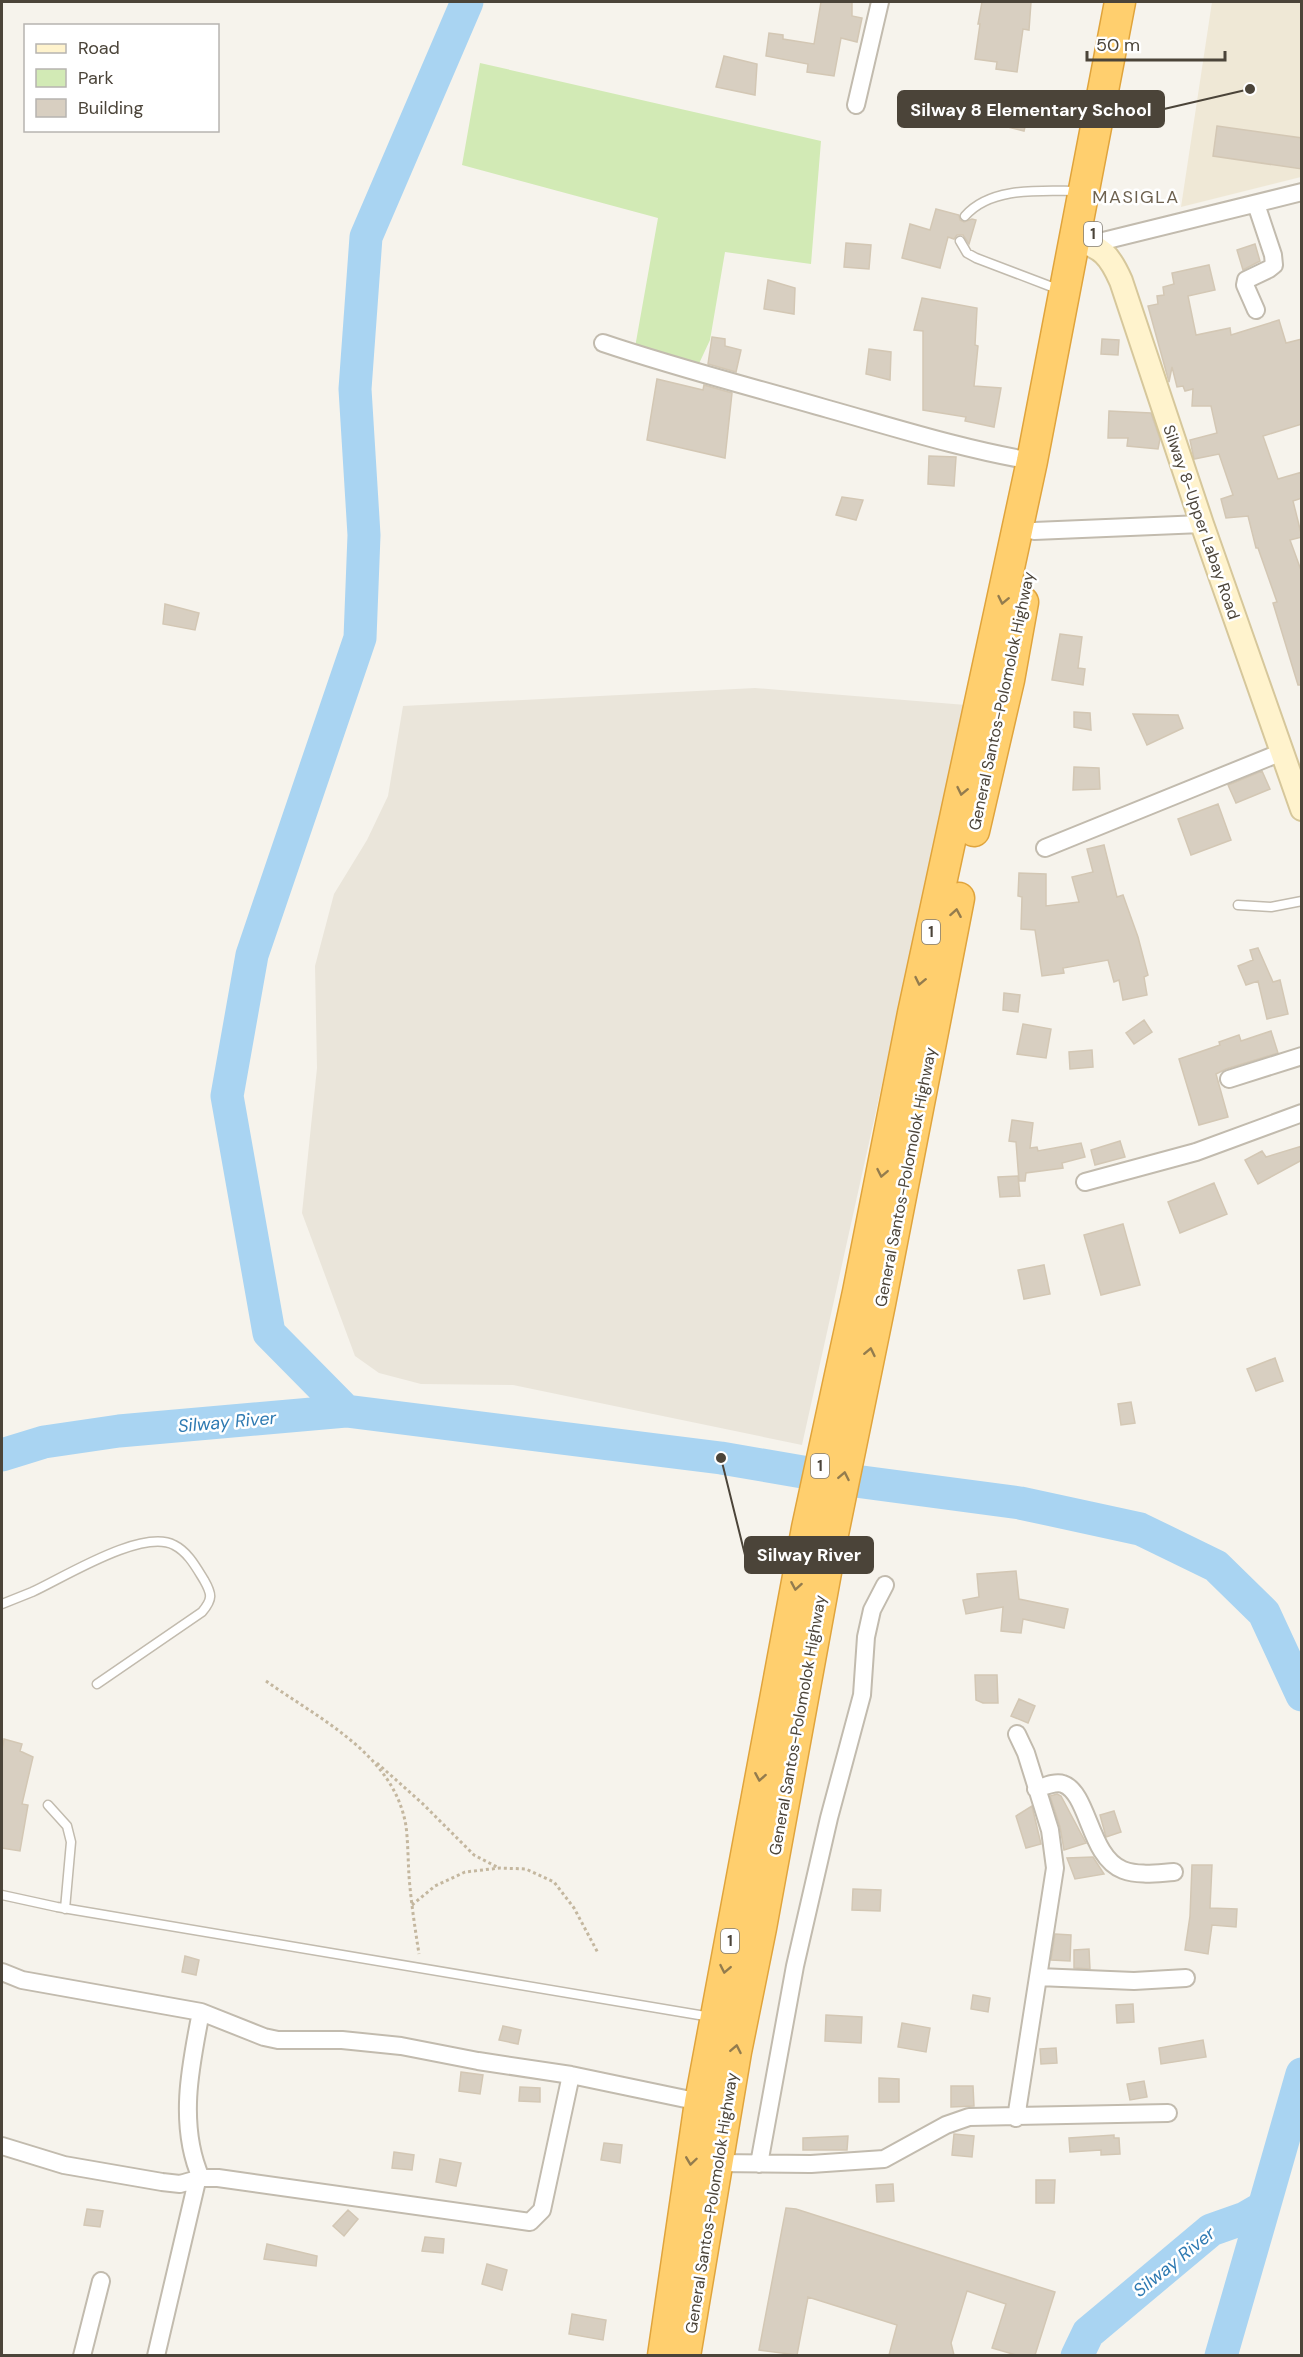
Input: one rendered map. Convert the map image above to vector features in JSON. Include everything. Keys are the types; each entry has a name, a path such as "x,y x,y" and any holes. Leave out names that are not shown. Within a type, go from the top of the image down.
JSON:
{"highway":[{"name":"1","path":"663,2355 700,2102 716,2018 845,1406 861,1281 913,1013 1032,461 1065,292 1083,242 1084,191 1120,2"},
{"name":"General Santos-Polomolok Highway","path":"845,1406 901,1202 958,902 1009,680 1083,242 1139,2"},
{"name":"General Santos-Polomolok Highway","path":"685,2355 736,2052 761,1928 820,1531"}],"main road":[{"name":"Silway 8-Upper Labay Road","path":"1083,242 1110,259 1121,281 1202,524 1302,809"}],"street":[{"path":"856,105 880,2"},
{"path":"1083,242 1302,192"},
{"path":"1256,204 1273,255 1274,265 1246,280 1245,285 1256,310"},
{"path":"603,343 669,365 918,435 988,453 1032,461"},
{"path":"1034,531 1202,524"},
{"path":"1045,848 1282,752"},
{"path":"1229,1079 1302,1056"},
{"path":"1085,1182 1196,1152 1302,1113"},
{"path":"759,2164 795,1966 829,1818 862,1695 866,1637 872,1610 885,1585"},
{"path":"1016,2118 1055,1868 1050,1830 1026,1753 1017,1734"},
{"path":"1036,1789 1063,1784 1070,1790 1078,1799 1102,1850 1114,1864 1123,1870 1147,1874 1174,1872"},
{"path":"2,1972 22,1980 201,2013 264,2037 278,2040 342,2040 401,2046 571,2075 700,2102"},
{"path":"1038,1977 1134,1981 1186,1978"},
{"path":"156,2355 199,2180 187,2131 189,2078 201,2013"},
{"path":"2,2146 64,2165 105,2174 180,2184 199,2180 248,2182 530,2222 542,2210 571,2075"},
{"path":"717,2163 812,2164 884,2159 946,2125 969,2118 1168,2113"},
{"path":"82,2355 101,2281"}],"lane":[{"path":"965,216 981,203 1008,194 1033,191 1084,191"},
{"path":"960,241 967,253 976,258 1065,292"},
{"path":"1238,905 1271,907 1302,901"},
{"path":"2,1604 32,1592 111,1552 154,1542 173,1544 192,1560 212,1592 211,1602 202,1612 97,1684"},
{"path":"48,1805 67,1826 71,1842 65,1908"},
{"path":"2,1895 65,1908 716,2018"}],"path":[{"path":"266,1681 353,1741 424,1805 474,1855 500,1868"},
{"path":"374,1760 398,1797 406,1825 412,1905 421,1968"},
{"path":"412,1905 435,1886 465,1872 500,1868 526,1869 554,1882 574,1908 598,1953"}],"shaded area":[{"path":"1212,2 1301,2 1301,177 1181,207"},
{"path":"755,688 966,705 802,1445 513,1385 421,1384 379,1373 355,1356 302,1213 317,1068 315,966 334,894 367,840 388,796 403,706"}],"green space":[{"path":"480,63 821,141 811,264 725,252 710,340 696,370 634,353 658,218 462,165"}],"building":[{"path":"821,2 852,2 852,16 862,18 857,42 841,38 834,76 807,72 808,64 766,56 769,33 783,35 783,39 814,44"},
{"path":"982,2 1031,2 1029,30 1023,29 1017,72 996,69 997,62 975,59"},
{"path":"724,56 757,64 755,95 716,87"},
{"path":"999,108 1028,115 1024,131 995,124"},
{"path":"1217,126 1302,138 1302,169 1213,156"},
{"path":"936,209 959,215 960,220 964,222 976,220 969,244 963,235 957,235 954,239 948,237 940,268 902,258 910,224 930,230"},
{"path":"846,243 871,245 869,269 844,267"},
{"path":"1255,244 1260,261 1243,270 1237,250"},
{"path":"1209,265 1215,290 1188,296 1196,335 1230,328 1231,335 1279,320 1286,343 1302,339 1302,424 1263,436 1278,479 1302,472 1302,498 1293,501 1302,537 1290,540 1302,573 1302,685 1298,685 1273,603 1277,602 1258,548 1256,548 1248,516 1226,518 1221,499 1233,495 1219,454 1194,459 1190,440 1217,433 1211,406 1192,406 1193,389 1185,391 1183,386 1177,387 1172,367 1169,382 1148,306 1158,304 1157,296 1164,295 1163,287 1174,284 1172,273"},
{"path":"768,280 795,288 794,314 764,309"},
{"path":"922,298 977,308 975,345 978,346 974,386 1001,388 994,427 965,421 966,417 923,410 923,331 914,330"},
{"path":"712,337 725,339 725,346 741,350 736,372 708,364"},
{"path":"1102,339 1119,340 1118,355 1101,354"},
{"path":"869,349 891,352 890,380 866,374"},
{"path":"657,379 703,390 704,385 732,393 725,458 647,440"},
{"path":"1109,411 1151,413 1160,439 1158,449 1127,446 1128,438 1108,438"},
{"path":"929,456 956,457 954,486 928,484"},
{"path":"842,497 863,500 856,520 836,515"},
{"path":"165,604 199,613 195,630 163,624"},
{"path":"1060,634 1082,637 1078,668 1085,669 1083,685 1052,680"},
{"path":"1074,712 1090,713 1091,730 1074,727"},
{"path":"1133,714 1178,715 1183,728 1147,745"},
{"path":"1074,767 1099,768 1100,789 1073,790"},
{"path":"1262,771 1270,789 1236,803 1228,785"},
{"path":"1218,804 1231,840 1191,855 1178,819"},
{"path":"1104,845 1117,897 1123,895 1148,975 1144,977 1147,995 1123,1000 1119,980 1114,982 1108,960 1063,968 1064,973 1042,976 1035,930 1021,929 1022,897 1018,896 1019,873 1046,874 1046,906 1079,902 1072,877 1093,872 1087,849"},
{"path":"1258,948 1273,982 1280,980 1288,1014 1267,1019 1258,981 1246,985 1238,966 1253,960 1250,950"},
{"path":"1004,993 1020,995 1018,1012 1003,1010"},
{"path":"1144,1020 1152,1032 1134,1044 1126,1033"},
{"path":"1023,1024 1051,1029 1046,1058 1017,1054"},
{"path":"1271,1031 1278,1053 1216,1074 1228,1117 1199,1125 1179,1059 1220,1045 1219,1042 1239,1035 1241,1041"},
{"path":"1092,1050 1093,1067 1070,1069 1069,1052"},
{"path":"1012,1120 1033,1123 1030,1148 1037,1147 1038,1151 1081,1143 1085,1157 1062,1163 1063,1168 1026,1173 1025,1181 1019,1181 1016,1142 1009,1141"},
{"path":"1120,1141 1125,1157 1095,1165 1091,1150"},
{"path":"1302,1146 1302,1160 1258,1184 1245,1160 1262,1151 1266,1157"},
{"path":"1018,1176 1020,1196 1000,1197 998,1177"},
{"path":"1214,1183 1227,1214 1180,1233 1168,1202"},
{"path":"1123,1224 1140,1285 1101,1295 1084,1235"},
{"path":"1044,1265 1050,1294 1024,1299 1018,1270"},
{"path":"1275,1358 1283,1381 1256,1391 1247,1369"},
{"path":"1131,1402 1135,1423 1121,1425 1118,1404"},
{"path":"1016,1571 1019,1599 1068,1609 1064,1628 1023,1619 1021,1633 1001,1631 1003,1607 966,1614 963,1600 979,1597 977,1574"},
{"path":"975,1675 997,1675 998,1703 983,1703 976,1700"},
{"path":"1019,1699 1035,1706 1028,1723 1011,1716"},
{"path":"4,1739 22,1744 20,1751 33,1757 22,1804 28,1805 20,1851 2,1848"},
{"path":"1057,1794 1061,1796 1086,1843 1064,1850 1060,1827 1050,1796"},
{"path":"1032,1806 1041,1844 1026,1848 1016,1816"},
{"path":"1114,1811 1121,1832 1106,1837 1100,1815"},
{"path":"1093,1857 1104,1874 1075,1879 1067,1858"},
{"path":"1192,1865 1212,1865 1210,1908 1237,1909 1236,1927 1212,1925 1208,1954 1185,1950 1190,1916"},
{"path":"853,1889 881,1890 880,1911 852,1910"},
{"path":"1055,1934 1071,1935 1070,1961 1051,1960"},
{"path":"1089,1949 1090,1969 1074,1968 1074,1950"},
{"path":"185,1956 199,1960 196,1975 182,1972"},
{"path":"973,1995 990,1998 988,2012 971,2009"},
{"path":"1133,2004 1134,2022 1117,2023 1116,2005"},
{"path":"826,2015 862,2017 861,2043 825,2041"},
{"path":"902,2023 930,2028 926,2052 898,2047"},
{"path":"503,2026 521,2030 518,2044 499,2040"},
{"path":"1203,2040 1206,2057 1161,2064 1159,2048"},
{"path":"1056,2048 1057,2063 1041,2064 1040,2049"},
{"path":"461,2072 483,2075 480,2094 459,2091"},
{"path":"879,2078 899,2079 899,2102 879,2102"},
{"path":"1144,2081 1147,2097 1130,2100 1127,2084"},
{"path":"951,2086 973,2086 974,2106 951,2107"},
{"path":"520,2087 540,2088 540,2102 519,2101"},
{"path":"954,2134 974,2136 972,2157 952,2155"},
{"path":"1114,2135 1114,2138 1119,2138 1120,2154 1101,2155 1101,2150 1070,2152 1069,2138"},
{"path":"848,2136 847,2150 803,2150 803,2138"},
{"path":"604,2143 622,2145 620,2163 601,2160"},
{"path":"394,2152 414,2155 412,2170 392,2168"},
{"path":"440,2159 461,2163 456,2186 436,2182"},
{"path":"1036,2180 1055,2180 1054,2203 1036,2203"},
{"path":"893,2184 894,2201 877,2202 876,2185"},
{"path":"786,2208 796,2209 1055,2292 1035,2355 1016,2355 992,2348 1006,2304 967,2291 951,2343 954,2355 889,2355 897,2325 808,2297 797,2355 759,2350"},
{"path":"87,2209 103,2211 100,2227 84,2225"},
{"path":"348,2210 358,2219 344,2236 333,2226"},
{"path":"425,2237 444,2239 443,2253 422,2251"},
{"path":"267,2244 317,2256 316,2266 264,2259"},
{"path":"487,2264 507,2270 502,2290 482,2284"},
{"path":"572,2314 606,2320 603,2340 569,2334"}],"waterway":[{"path":"346,1411 269,1333 227,1096 252,955 360,638 364,535 355,389 366,237 467,2"},
{"name":"Silway River","path":"2,1455 44,1442 119,1431 346,1411 721,1458 855,1481 1020,1503 1140,1529 1216,1566 1264,1613 1302,1695"},
{"name":"Silway River","path":"1077,2356 1088,2333 1211,2230 1245,2218 1264,2207 1302,2074"},
{"path":"1221,2356 1264,2207"}],"place":[{"name":"Silway 8 Elementary School","path":"1250,89"},
{"name":"Silway River","path":"721,1458"}],"district":[{"name":"MASIGLA","path":"1136,197"}]}
